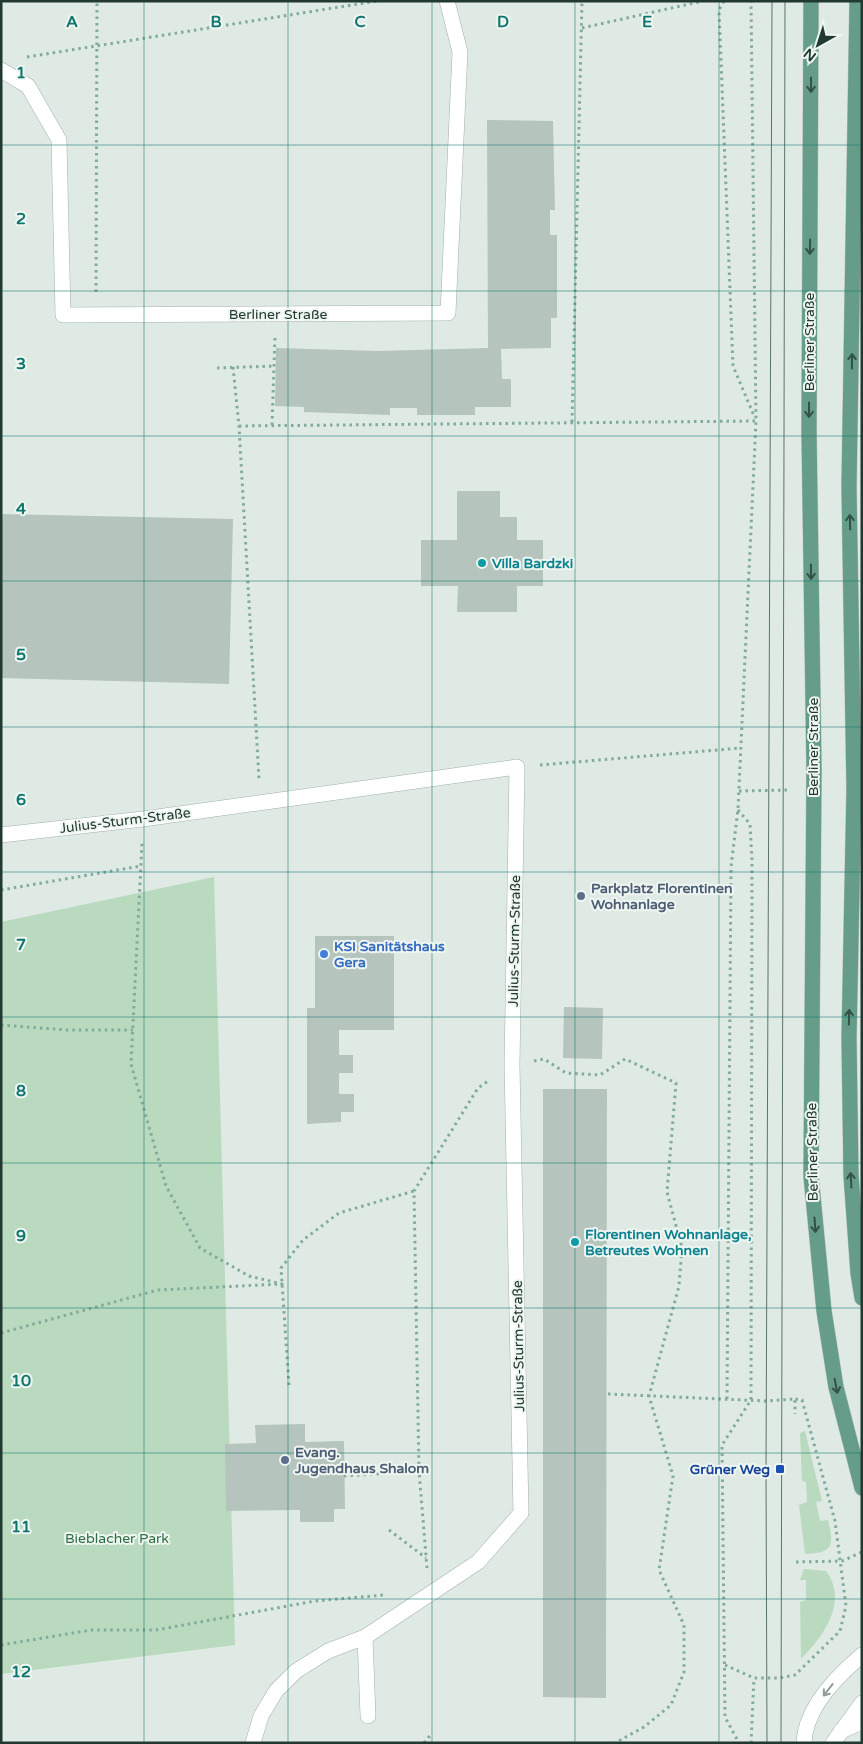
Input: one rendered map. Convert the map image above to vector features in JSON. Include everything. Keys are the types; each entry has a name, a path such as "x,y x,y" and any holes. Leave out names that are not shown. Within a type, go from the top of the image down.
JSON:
{"main road":[{"name":"Berliner Straße","path":"811,1 809,431 814,770 811,1176 824,1311 836,1387 862,1488"},
{"path":"857,1 858,120 849,487 854,818 849,1038 851,1175 858,1273 862,1298"}],"street":[{"name":"Berliner Straße","path":"4,71 28,86 58,140 63,315 448,313 460,52 447,1"},
{"name":"Julius-Sturm-Straße","path":"1,835 143,819 516,767 512,1065 521,1513 478,1562 365,1637 328,1651 296,1671 276,1691 262,1716 253,1743"},
{"path":"365,1637 368,1716"},
{"path":"804,1743 809,1720 821,1699 840,1675 862,1655"},
{"path":"837,1737 862,1703"},
{"path":"837,1737 862,1722"}],"path":[{"path":"96,315 97,1"},
{"path":"4,71 24,58 377,1"},
{"path":"572,422 582,1"},
{"path":"582,28 704,1"},
{"path":"724,1 719,10 733,366 756,421"},
{"path":"727,1399 731,867 738,809 756,421 750,1"},
{"path":"272,425 276,314"},
{"path":"217,368 274,366"},
{"path":"233,367 239,426 260,802"},
{"path":"239,426 756,421"},
{"path":"516,767 741,748"},
{"path":"738,809 750,824 752,860 752,1400 722,1445 725,1717 739,1743"},
{"path":"143,819 131,1064 166,1186 200,1248 249,1276 282,1284"},
{"path":"1,890 140,866"},
{"path":"1,1025 67,1030 133,1030"},
{"path":"1,1644 91,1630 156,1630 315,1601 430,1593 419,1471 414,1191 478,1088 512,1065 544,1059 566,1073 600,1075 625,1059 676,1083 668,1192 682,1248 679,1286 648,1396 673,1476 659,1570 684,1625 684,1672 670,1705 644,1728 615,1743"},
{"path":"289,1385 281,1268 303,1240 339,1213 414,1191"},
{"path":"1,1333 158,1290 282,1284"},
{"path":"608,1394 752,1400 802,1400 835,1521 842,1561 846,1606 840,1632 795,1675 780,1678 754,1678 725,1665"},
{"path":"795,1399 795,1414"},
{"path":"344,1476 419,1471"},
{"path":"389,1530 427,1559"},
{"path":"796,1562 842,1561 862,1552"},
{"path":"751,1743 754,1678"},
{"path":"424,1743 432,1733"}],"green space":[{"name":"Bieblacher Park","path":"214,877 235,1645 1,1674 1,922"},
{"path":"805,1431 822,1501 816,1502 820,1521 828,1520 831,1541 830,1546 822,1552 805,1554 799,1505 807,1502 806,1482 802,1481 800,1433"},
{"path":"804,1569 826,1571 835,1595 834,1607 825,1630 801,1659 800,1602 806,1600 806,1580 800,1580"}],"building":[{"path":"487,120 553,121 555,210 550,210 550,235 557,235 557,318 551,318 551,348 501,349 502,379 511,379 511,407 475,407 475,415 417,415 417,408 390,408 390,415 304,412 304,407 275,406 276,348 378,351 488,348"},
{"name":"Villa Bardzki","path":"457,491 500,491 500,517 517,517 517,540 543,540 543,586 517,586 517,612 457,612 458,586 421,586 421,540 457,540"},
{"path":"1,514 233,519 229,684 1,678"},
{"path":"315,936 394,936 394,1030 339,1030 339,1055 353,1055 353,1073 339,1073 339,1094 354,1094 354,1112 341,1112 341,1122 307,1124 307,1008 315,1008"},
{"path":"564,1007 603,1008 602,1059 563,1058"},
{"name":"Florentinen Wohnanlage, Betreutes Wohnen","path":"543,1089 607,1089 606,1698 543,1697"},
{"name":"Evang. Jugendhaus Shalom","path":"305,1424 305,1442 344,1441 345,1509 334,1509 334,1522 300,1522 300,1510 226,1511 225,1444 256,1443 255,1425"}],"tram line":[{"path":"767,1743 766,1469 772,1"},
{"path":"781,1743 785,1"}],"place":[{"name":"Villa Bardzki","path":"482,563"},
{"name":"Parkplatz Florentinen Wohnanlage","path":"581,896"},
{"name":"KSI Sanitätshaus Gera","path":"324,954"},
{"name":"Florentinen Wohnanlage, Betreutes Wohnen","path":"575,1242"},
{"name":"Evang. Jugendhaus Shalom","path":"285,1460"},
{"name":"Grüner Weg","path":"780,1469"}]}
